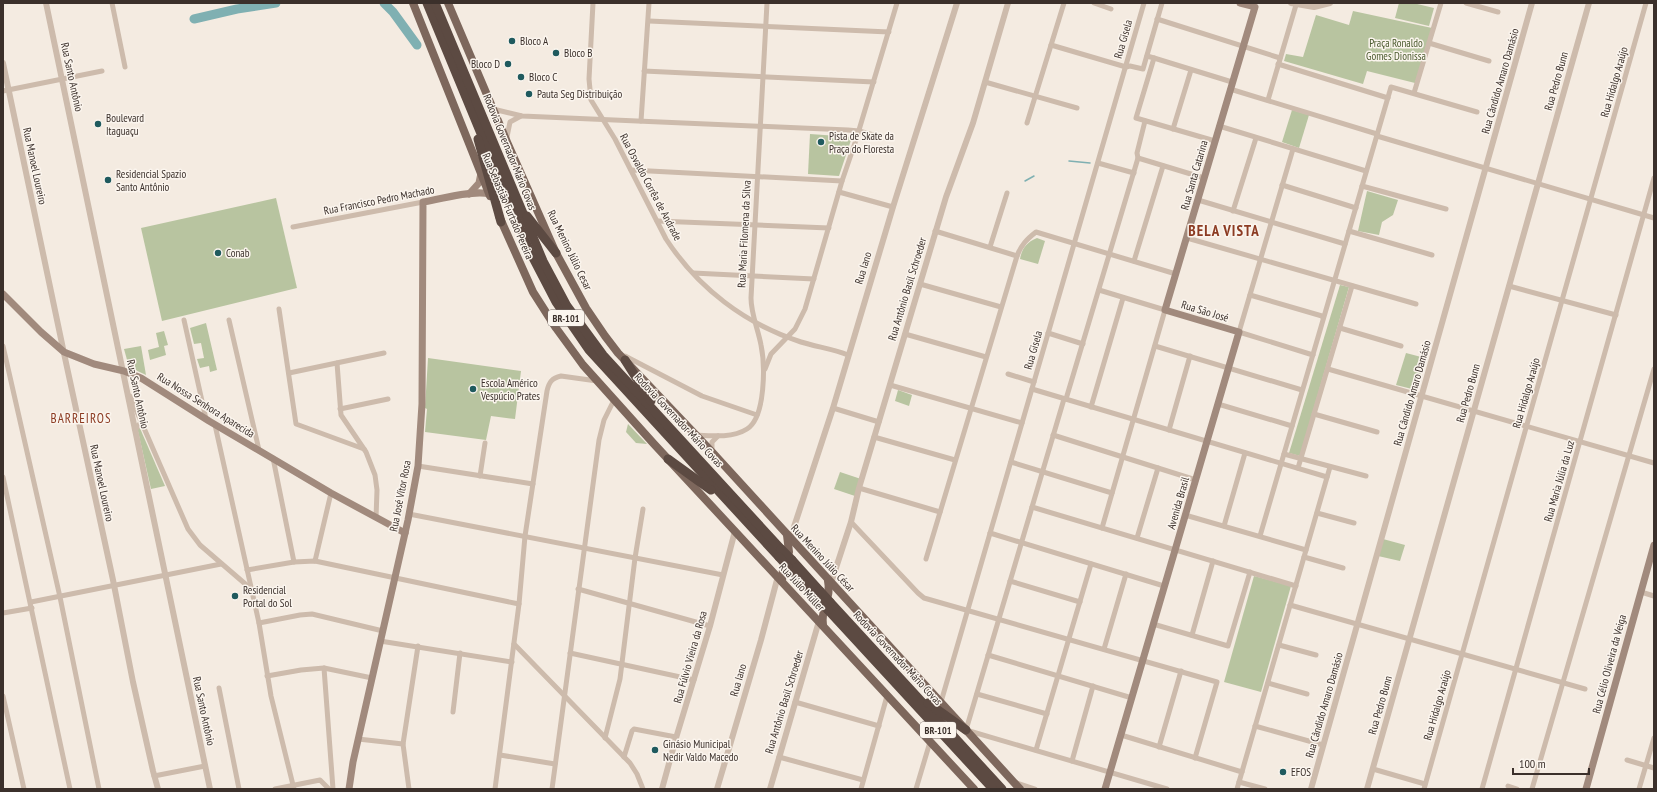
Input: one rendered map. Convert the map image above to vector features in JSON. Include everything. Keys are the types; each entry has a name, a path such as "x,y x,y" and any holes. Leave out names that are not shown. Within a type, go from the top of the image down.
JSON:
{"highway":[{"name":"Rodovia Governador Mário Covas","path":"427,3 530,252 564,316 599,361 727,502 785,559"},
{"name":"Rodovia Governador Mário Covas","path":"435,3 542,261 576,320 603,355 819,595 824,612 992,789"},
{"path":"465,96 501,222"},
{"path":"518,204 556,253"},
{"path":"625,360 664,421"},
{"path":"668,459 727,502"},
{"name":"Rodovia Governador Mário Covas","path":"824,612 914,694 1002,789"},
{"path":"914,694 966,730"}],"main road":[{"name":"Rua Sebastião Furtado Pereira","path":"413,3 501,222 525,274 544,310 575,354 614,400"},
{"path":"448,3 507,142"},
{"path":"1240,3 1254,5"},
{"name":"Rua Santa Catarina","path":"1165,310 1232,86 1254,5"},
{"name":"Rua Menino Júlio Cesar","path":"507,142 556,253 586,308 605,336 625,360"},
{"path":"468,194 473,191 479,183 481,173"},
{"name":"Rua Francisco Pedro Machado","path":"423,202 468,194 483,193 490,195"},
{"name":"Rua José Vítor Rosa","path":"349,789 358,739 405,533 418,466 422,404 423,202"},
{"name":"Rua Nossa Senhora Aparecida","path":"3,294 41,332 64,352 94,364 124,371 141,378 215,425 331,493 405,533"},
{"name":"Rua São José","path":"1165,310 1239,332"},
{"name":"Avenida Brasil","path":"1105,789 1239,332"},
{"name":"Rua Menino Júlio César","path":"625,360 712,452 798,548 1020,789"},
{"name":"Rua Júlio Müller","path":"614,400 778,577 824,612 887,696 974,789"},
{"name":"Rua Iano","path":"778,577 785,559 788,537"},
{"name":"Rua Célio Oliveira da Veiga","path":"1586,789 1654,545"},
{"path":"785,559 798,548"},
{"name":"Rua Antônio Basil Schroeder","path":"824,612 830,582"},
{"path":"824,612 832,593 838,591"}],"street":[{"name":"Rua Santo Antônio","path":"46,3 129,394 210,789"},
{"path":"112,3 125,67"},
{"name":"Rua Osvaldo Corrêa de Andrade","path":"593,3 590,94 597,111 631,170 673,249 702,283 746,318 786,336 848,355"},
{"path":"641,121 649,3"},
{"name":"Rua Maria Filomena da Silva","path":"758,415 764,372 762,346 751,305 767,3"},
{"path":"764,372 770,354 786,336 795,329 802,318 842,181 859,131 898,3"},
{"name":"Rua Iano","path":"788,537 833,408 893,207 957,3"},
{"name":"Rua Antônio Basil Schroeder","path":"830,582 851,522 859,488 946,197 986,82 1008,3"},
{"path":"1027,122 1064,3"},
{"path":"1094,3 1111,9"},
{"name":"Rua Gisela","path":"941,702 1144,3"},
{"path":"1051,45 1126,67 1130,66 1143,69 1162,3"},
{"path":"1268,100 1293,4 1314,7 1330,3"},
{"path":"1414,93 1441,3"},
{"path":"1466,3 1498,12"},
{"name":"Rua Cândido Amaro Damásio","path":"1311,789 1532,3"},
{"name":"Rua Pedro Bunn","path":"1367,789 1589,3"},
{"name":"Rua Hidalgo Araújo","path":"1425,787 1646,3"},
{"path":"1157,19 1280,58"},
{"path":"649,20 889,32"},
{"path":"1429,43 1489,61"},
{"path":"1147,56 1191,70 1268,100 1377,135 1654,218"},
{"path":"1154,58 1136,118 1215,141"},
{"name":"Rua Manoel Loureiro","path":"3,62 6,91 64,352 133,682 158,789"},
{"path":"1278,64 1388,98"},
{"path":"1173,129 1191,70"},
{"path":"6,91 102,71"},
{"path":"644,71 874,82"},
{"path":"986,82 1077,108"},
{"path":"1260,536 1391,87 1477,112"},
{"path":"493,109 522,116 859,131 877,136"},
{"path":"507,142 510,122 522,116"},
{"path":"1145,121 1137,153 1138,158 1134,174 1083,344 1053,435 966,730 1110,772 1147,786 1167,789"},
{"path":"1220,126 1366,171"},
{"path":"1233,211 1256,138"},
{"name":"Avenida Brasil","path":"1239,332 1293,149"},
{"path":"1138,158 1204,178"},
{"path":"1098,163 1134,174"},
{"path":"1134,261 1162,166"},
{"path":"631,170 842,181"},
{"name":"Rua Maria Júlia da Luz","path":"1482,789 1654,178"},
{"path":"1282,185 1356,208"},
{"path":"1362,186 1446,209"},
{"path":"839,192 893,207"},
{"path":"990,247 1007,193"},
{"path":"1198,200 1345,244"},
{"name":"Rua Francisco Pedro Machado","path":"293,227 423,202"},
{"path":"657,221 828,228"},
{"path":"936,231 1017,256"},
{"path":"1349,231 1432,255"},
{"path":"926,558 1001,307 1022,244 1036,232 1176,274"},
{"path":"1187,238 1416,304"},
{"path":"693,273 814,279"},
{"path":"920,284 1001,307"},
{"path":"1298,468 1352,286"},
{"path":"1509,286 1616,315"},
{"path":"1099,290 1165,310"},
{"path":"1250,295 1322,316 1323,318"},
{"path":"1091,407 1123,298"},
{"path":"279,309 296,424 364,449"},
{"name":"Rua Santa Catarina","path":"1102,528 1165,310"},
{"path":"184,320 206,419"},
{"path":"229,320 259,450"},
{"path":"1340,328 1401,346"},
{"path":"1239,332 1313,354"},
{"path":"1048,333 1083,344"},
{"path":"905,334 986,357"},
{"path":"3,346 60,598 100,789"},
{"path":"1155,346 1302,390"},
{"path":"618,352 702,396 758,415 752,425 745,430 718,436 696,435"},
{"path":"289,373 384,353"},
{"path":"1169,430 1190,356"},
{"path":"337,363 342,419 364,449 372,464 376,479 376,518"},
{"path":"1328,369 1654,463"},
{"path":"1532,789 1654,369"},
{"path":"1008,374 1034,382"},
{"path":"495,789 519,604 525,536 548,385 555,377 561,376 597,381"},
{"path":"890,385 1022,423"},
{"path":"1032,389 1327,477"},
{"path":"129,394 188,529 195,539 221,564 250,588"},
{"path":"340,408 388,399"},
{"path":"552,789 600,433 604,420 614,400"},
{"path":"1218,404 1292,426"},
{"path":"833,408 879,422"},
{"path":"1314,414 1377,432"},
{"path":"135,428 139,425 143,426"},
{"path":"215,425 230,500 259,623 267,676 294,787"},
{"path":"1053,435 1196,480"},
{"path":"712,452 712,442 718,436"},
{"path":"874,437 955,460"},
{"path":"480,476 485,443"},
{"path":"1224,526 1245,453"},
{"path":"1284,454 1366,476"},
{"path":"272,458 294,562"},
{"path":"1010,462 1112,493"},
{"path":"418,466 533,484"},
{"path":"1237,789 1330,467"},
{"path":"1137,538 1158,468"},
{"path":"3,476 70,789"},
{"path":"859,488 940,512"},
{"path":"314,560 331,493"},
{"path":"1032,507 1296,586"},
{"path":"605,738 622,664 635,558 644,509"},
{"path":"1317,513 1354,523"},
{"path":"409,514 723,575"},
{"path":"1186,515 1306,550"},
{"path":"851,522 918,593 932,601 1218,682 1195,758"},
{"name":"Rua Fúlvio Vieira da Rosa","path":"662,789 676,737 710,626 735,531"},
{"path":"990,533 1164,586"},
{"path":"1304,557 1343,568"},
{"path":"247,570 314,560 519,604"},
{"path":"1192,635 1213,561"},
{"path":"3,613 60,598 221,564"},
{"path":"1036,750 1091,564"},
{"path":"1153,624 1228,646 1250,572"},
{"path":"1104,649 1126,574"},
{"name":"Rua Iano","path":"717,789 778,577"},
{"path":"1010,581 1080,602"},
{"path":"578,589 710,626"},
{"path":"1641,592 1654,596"},
{"path":"1290,605 1586,689"},
{"name":"Rua Antônio Basil Schroeder","path":"770,789 795,702 824,612"},
{"path":"259,623 312,614 383,631"},
{"path":"380,641 512,662"},
{"path":"514,644 624,757 637,774 643,789"},
{"path":"1279,645 1316,655"},
{"path":"410,789 403,744 418,646"},
{"path":"453,712 460,653"},
{"path":"570,653 694,680"},
{"path":"988,655 1132,698"},
{"path":"267,676 324,668 372,678"},
{"path":"324,668 333,789"},
{"path":"1159,747 1181,671"},
{"path":"1268,683 1307,694"},
{"path":"1072,761 1093,686"},
{"path":"219,688 239,789"},
{"path":"977,694 1047,714"},
{"path":"861,789 887,696"},
{"path":"3,697 24,789"},
{"path":"795,702 879,726"},
{"path":"1255,726 1324,745"},
{"path":"624,757 632,731 634,729 676,737"},
{"path":"1121,735 1242,772"},
{"path":"1639,789 1654,738"},
{"path":"358,739 403,744"},
{"path":"916,789 930,742"},
{"path":"500,755 555,764"},
{"path":"779,757 864,780"},
{"path":"1627,760 1654,768"},
{"path":"154,776 205,766"},
{"path":"1373,769 1425,787"},
{"path":"275,789 294,787 320,780 329,789"},
{"path":"1239,782 1264,789"},
{"path":"1014,783 1035,789"},
{"path":"1508,786 1517,789"}],"green space":[{"path":"1399,3 1413,3 1434,8 1429,26 1395,18"},
{"name":"Praça Ronaldo Gomes Dionissa","path":"1353,11 1432,28 1415,83 1367,71 1363,84 1284,61 1286,54 1303,57 1316,15 1349,25"},
{"path":"1292,110 1309,115 1299,148 1282,142"},
{"path":"810,134 852,137 839,176 808,174"},
{"path":"1367,191 1398,200 1393,215 1382,222 1379,235 1358,231"},
{"path":"276,198 297,288 162,321 141,228"},
{"path":"1037,238 1045,241 1038,264 1020,259 1022,252 1030,241"},
{"path":"1340,285 1349,287 1300,456 1289,453"},
{"path":"206,323 217,370 210,372 209,366 200,368 197,359 204,358 201,343 194,344 190,328"},
{"path":"164,331 168,345 164,346 166,355 150,360 148,350 159,347 156,333"},
{"path":"141,346 146,375 129,367 124,349"},
{"path":"1406,353 1425,358 1416,390 1396,385"},
{"name":"Escola Américo Vespúcio Prates","path":"428,358 521,371 515,419 491,416 486,440 425,432"},
{"path":"898,390 912,395 909,406 895,401"},
{"path":"628,424 647,444 636,443 626,432"},
{"path":"139,426 165,486 151,489 137,427"},
{"path":"840,472 861,479 855,496 834,489"},
{"path":"1383,539 1405,545 1400,561 1378,556"},
{"path":"1254,576 1291,586 1261,692 1224,682"}],"waterway":[{"path":"194,19 237,9 276,3"},
{"path":"384,3 393,12 417,45"},
{"path":"1069,161 1090,163"},
{"path":"1025,181 1034,176"}],"place":[{"name":"Bloco A","path":"512,41"},
{"name":"Bloco B","path":"556,53"},
{"name":"Bloco D","path":"508,64"},
{"name":"Bloco C","path":"521,77"},
{"name":"Pauta Seg Distribuição","path":"529,94"},
{"name":"Boulevard Itaguaçu","path":"98,124"},
{"name":"Pista de Skate da Praça do Floresta","path":"821,142"},
{"name":"Residencial Spazio Santo Antônio","path":"108,180"},
{"name":"Conab","path":"218,253"},
{"name":"Escola Américo Vespúcio Prates","path":"473,389"},
{"name":"Residencial Portal do Sol","path":"235,596"},
{"name":"Ginásio Municipal Nedir Valdo Macedo","path":"655,750"},
{"name":"EFOS","path":"1283,772"}],"district":[{"name":"BELA VISTA","path":"1224,231"},
{"name":"BARREIROS","path":"81,418"}]}
